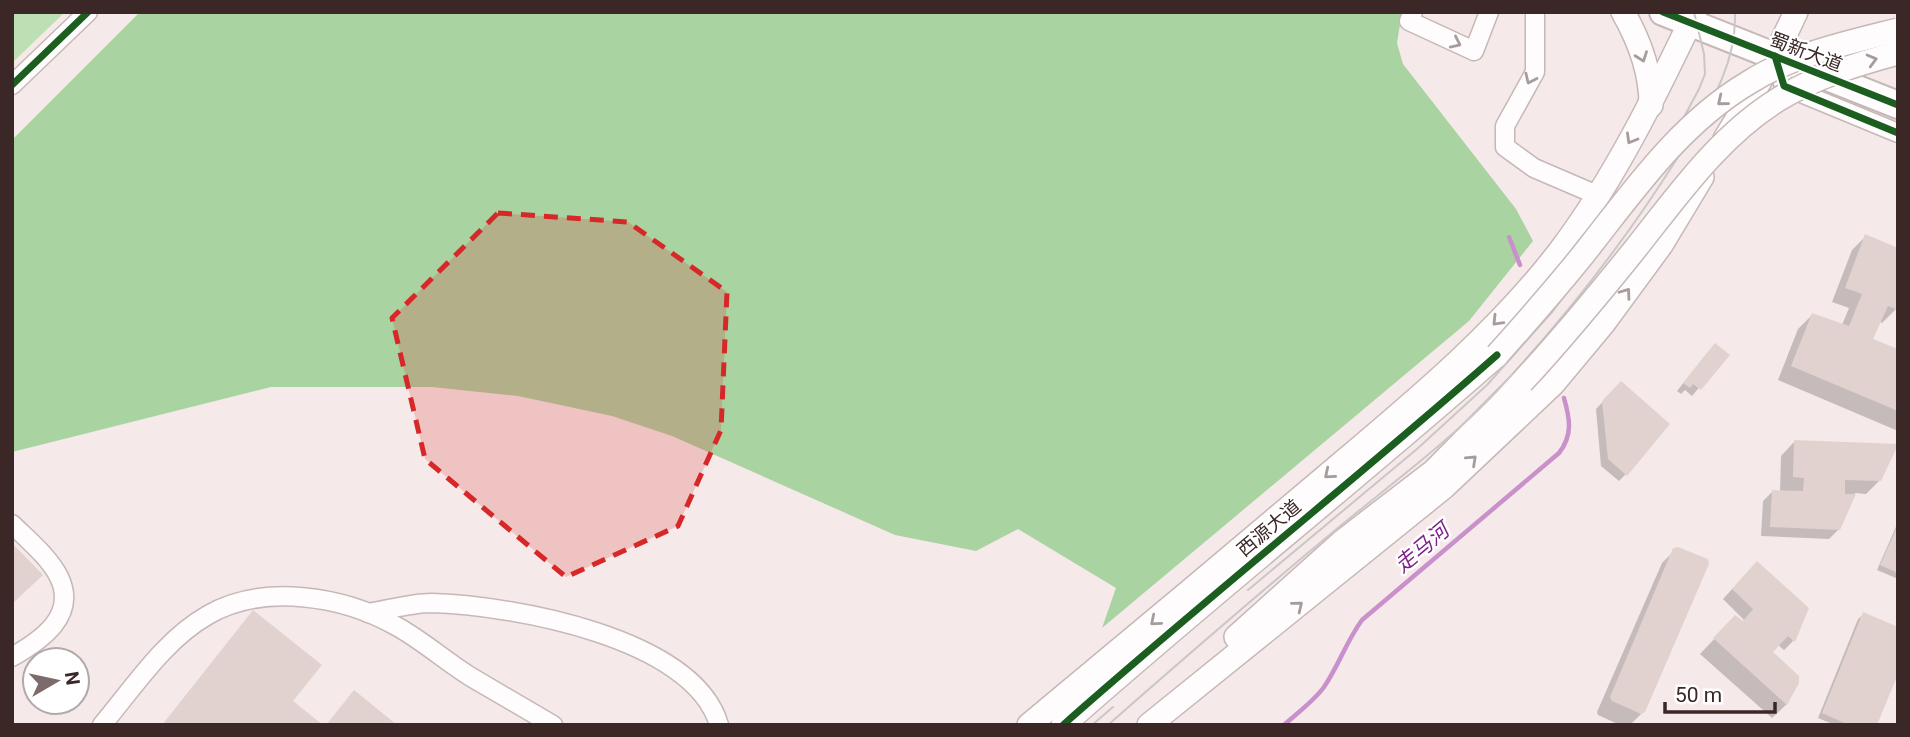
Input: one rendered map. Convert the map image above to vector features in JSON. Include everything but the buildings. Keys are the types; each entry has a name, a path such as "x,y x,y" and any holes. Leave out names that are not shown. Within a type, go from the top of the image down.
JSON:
{"highway":[{"name":"蜀新大道","path":"1663,12 1693,18 1775,56 1898,105"}],"main road":[{"path":"1623,12 1646,66 1651,105"},
{"path":"1149,725 1444,487 1553,384 1603,324 1661,245 1775,56 1796,12"},
{"path":"1028,725 1431,387 1498,321 1560,251 1597,195 1651,105 1693,18"},
{"name":"西源大道","path":"1063,725 1497,355 1545,301 1677,139 1728,95 1801,57 1837,44 1898,30"},
{"path":"1141,725 1190,677 1343,541 1433,471 1575,325 1693,175 1731,136 1778,99 1854,65 1898,53"}],"street":[{"path":"12,85 88,12"},
{"path":"1413,12 1409,21 1474,51 1489,12"},
{"path":"1535,12 1535,72 1505,126 1505,147 1534,168 1597,195"},
{"path":"1775,56 1784,86 1898,133"},
{"path":"12,524 52,566 60,579 64,598 60,615 50,632 12,657"},
{"path":"102,725 175,639 208,615 242,600 318,598 368,613 396,626 469,676 553,725"},
{"path":"368,613 429,603 515,611 611,636 662,661 696,684 715,711 719,725"}],"highlighted area":[{"path":"498,213 628,222 727,292 721,430 678,526 566,577 425,459 392,318"}],"green space":[{"path":"12,12 65,12 12,63"},
{"path":"140,12 1402,12 1397,43 1403,64 1516,209 1533,241 1469,321 1102,628 1116,588 1018,529 976,551 895,535 672,436 612,416 518,396 432,387 271,387 12,452 12,140"}],"waterway":[{"name":"走马河","path":"1509,237 1520,265"},
{"name":"走马河","path":"1284,725 1324,687 1362,620 1559,453 1567,440 1569,427 1564,398"}],"tram line":[{"path":"1248,590 1417,449 1487,385 1553,311 1605,242 1668,147 1699,89 1705,74 1704,54 1694,12"},
{"path":"1108,725 1276,580 1438,446 1478,410 1522,364 1616,249 1699,123 1718,88 1731,52 1735,12"},
{"path":"1092,725 1113,707"}],"cycle path":[{"path":"12,85 88,12"},
{"path":"1663,12 1898,105"},
{"path":"1775,56 1784,86 1898,133"},
{"path":"1063,725 1497,355"}]}
